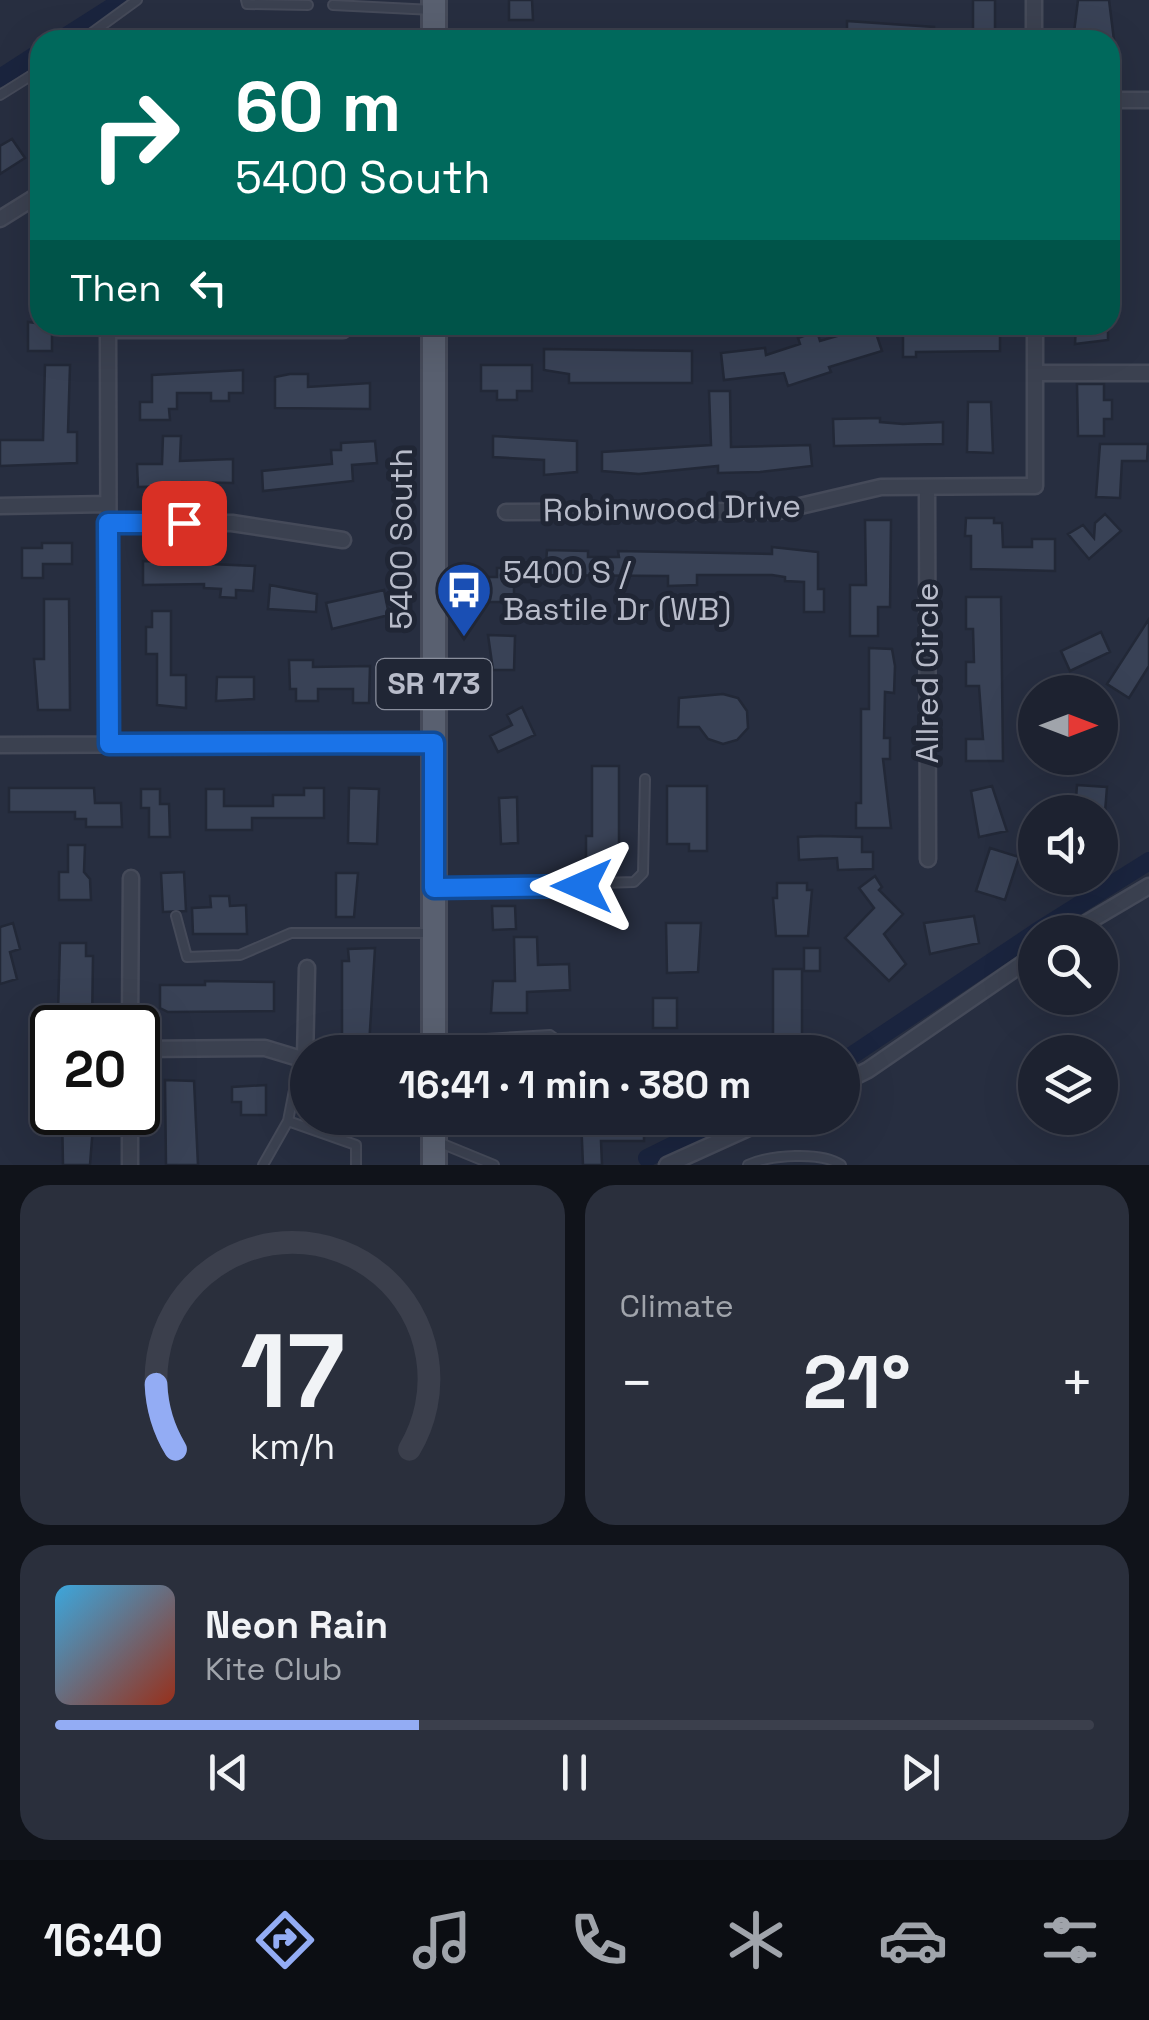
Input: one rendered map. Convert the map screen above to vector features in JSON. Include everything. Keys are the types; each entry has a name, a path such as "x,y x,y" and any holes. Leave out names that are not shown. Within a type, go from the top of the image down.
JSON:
{"main road":[{"name":"5400 South","path":"434,335 434,1035"},
{"path":"434,1135 434,1165"}],"street":[{"path":"1034,0 1034,30"},
{"path":"1120,100 1149,100"},
{"path":"0,219 30,200"},
{"path":"108,335 109,744"},
{"name":"Robinwood Drive","path":"506,512 779,512 881,487 1035,486 1035,335"},
{"path":"1035,373 1149,373"},
{"name":"Allred Circle","path":"927,487 928,860"},
{"path":"0,506 108,504"},
{"path":"108,523 232,523 343,540"},
{"path":"0,745 434,743"},
{"path":"130,878 130,1005"},
{"path":"1100,915 1149,886"},
{"path":"860,1074 1018,967"},
{"path":"306,968 306,1035"},
{"path":"160,1048 266,1048 290,1055"},
{"path":"130,1135 130,1165"},
{"path":"667,1165 734,1135"}],"lane":[{"path":"96,30 137,0"},
{"path":"246,0 247,4 308,5"},
{"path":"333,5 434,5"},
{"path":"0,95 30,76"},
{"path":"434,888 634,882 643,873 645,779"},
{"path":"176,916 187,956 240,955 291,933 434,933"},
{"path":"263,1165 290,1111"},
{"path":"288,1121 356,1146 356,1165"},
{"path":"444,1135 494,1165"},
{"path":"748,1165 766,1159 829,1158 840,1165"}],"building":[{"path":"509,0 532,0 533,20 509,20"},
{"path":"973,0 995,0 995,30 973,30"},
{"path":"1078,0 1109,0 1113,30 1074,30"},
{"path":"847,21 934,27 934,30 847,30"},
{"path":"12,139 25,158 0,174 0,146"},
{"path":"28,322 30,335 52,335 52,351 28,351"},
{"path":"806,335 818,335 820,341 840,335 877,335 882,351 829,367 831,372 788,386 784,373 724,380 721,353 765,348 766,355 800,344 798,338"},
{"path":"903,335 1000,335 1000,351 916,352 916,357 903,357"},
{"path":"1075,335 1108,335 1108,340 1075,344"},
{"path":"544,349 692,351 692,383 569,383 569,374 544,370"},
{"path":"45,365 70,365 68,432 77,432 77,463 0,466 0,440 43,440"},
{"path":"481,365 532,365 532,391 517,391 517,400 497,400 497,391 481,391"},
{"path":"243,370 243,393 229,393 229,401 211,401 211,393 177,393 177,409 169,409 170,420 140,420 140,402 152,402 152,375"},
{"path":"308,374 308,387 370,383 370,409 275,408 275,377"},
{"path":"1077,384 1104,384 1104,400 1112,400 1112,419 1104,419 1104,436 1078,436"},
{"path":"709,391 730,391 731,447 810,445 812,466 718,473 718,466 639,474 602,471 602,452 711,445"},
{"path":"968,402 991,402 993,453 967,452"},
{"path":"880,418 880,422 903,424 943,422 943,444 834,446 833,419"},
{"path":"163,436 181,436 180,461 233,459 233,483 182,482 182,486 138,487 137,464 162,464"},
{"path":"493,436 577,441 577,472 544,475 544,460 493,457"},
{"path":"375,441 377,463 352,465 353,481 263,491 262,471 332,464 331,450 341,450 341,443"},
{"path":"1100,444 1148,444 1147,461 1122,461 1120,498 1096,497"},
{"path":"1105,514 1121,531 1089,559 1068,534 1083,525 1094,538 1095,523"},
{"path":"966,518 994,518 994,523 1002,523 1003,547 1032,547 1032,539 1055,539 1055,571 971,569 971,536 965,536"},
{"path":"865,520 891,520 890,607 878,607 878,636 850,636 850,585 866,585"},
{"path":"42,543 72,543 72,564 43,564 43,578 22,578 22,548 42,548"},
{"path":"772,547 818,552 818,589 824,589 824,612 804,612 804,582 785,581 785,577 772,575 697,575 697,585 668,586 668,576 533,575 533,581 514,581 514,602 488,602 488,577 497,577 497,568 515,568 515,562 546,563 547,550 619,557 618,551 772,554"},
{"path":"143,561 255,566 253,591 236,590 236,598 220,597 221,589 204,588 204,584 143,585"},
{"path":"270,585 317,594 316,612 268,609"},
{"path":"384,590 389,615 332,629 326,603"},
{"path":"966,597 1001,597 1003,761 966,761 966,739 983,739 979,686 966,686 966,662 974,662 973,629 966,629"},
{"path":"44,599 69,599 70,710 38,710 34,659 44,659"},
{"path":"152,611 171,611 171,675 186,675 186,708 157,705 157,654 146,654 146,627 152,627"},
{"path":"1149,619 1149,666 1129,698 1118,691 1118,675 1113,675"},
{"path":"1101,632 1110,652 1070,671 1061,651"},
{"path":"488,635 515,636 514,670 493,670"},
{"path":"869,648 892,649 895,666 894,693 885,692 884,738 890,738 890,759 883,759 891,828 856,828 856,803 861,803 861,709 869,709"},
{"path":"289,660 313,660 313,667 370,666 369,703 353,703 353,689 318,689 318,701 296,701 296,689 290,689"},
{"path":"217,677 254,677 254,699 216,701"},
{"path":"723,694 738,698 747,711 748,728 737,740 723,744 708,739 699,727 678,727 679,698"},
{"path":"522,707 535,735 498,752 490,736 512,725 507,715"},
{"path":"592,766 619,766 619,866 586,866 586,836 592,836"},
{"path":"1077,785 1107,787 1106,795 1076,795"},
{"path":"667,786 707,786 707,851 689,851 689,844 667,844"},
{"path":"992,786 1007,831 979,837 971,791"},
{"path":"9,788 94,788 95,803 121,803 122,827 86,827 86,819 75,819 75,812 9,812"},
{"path":"304,788 324,788 324,818 252,818 252,830 206,830 206,789 224,789 224,806 273,806 273,795 304,795"},
{"path":"349,788 379,789 377,844 348,843"},
{"path":"141,789 160,789 160,804 169,804 170,837 149,837 149,808 141,808"},
{"path":"517,797 518,843 501,844 499,798"},
{"path":"798,837 862,837 862,852 873,852 873,869 838,870 837,858 799,860"},
{"path":"68,845 85,845 84,872 90,879 91,900 59,900 59,872 68,872"},
{"path":"990,848 1018,857 1005,900 976,891"},
{"path":"184,872 186,911 163,912 161,873"},
{"path":"336,873 358,873 354,917 336,917"},
{"path":"875,876 882,887 879,890 903,914 884,934 906,964 889,981 845,938 874,908 859,888"},
{"path":"777,883 807,883 807,890 812,890 808,936 776,936 773,898 777,898"},
{"path":"210,896 229,896 230,906 246,905 247,934 193,934 192,908 211,907"},
{"path":"492,906 515,906 516,929 493,930"},
{"path":"974,916 979,943 930,954 924,923"},
{"path":"13,923 20,949 10,952 17,979 0,984 0,927"},
{"path":"666,923 701,923 698,972 667,973"},
{"path":"514,937 537,937 538,965 569,964 570,990 527,992 527,1013 491,1013 493,981 515,981"},
{"path":"60,943 86,943 86,956 93,956 92,1005 58,1005"},
{"path":"375,948 370,1035 342,1035 342,961 349,961 348,949"},
{"path":"804,948 820,948 820,971 804,971"},
{"path":"773,969 802,969 802,1035 773,1035"},
{"path":"205,981 274,982 274,1011 168,1012 160,1008 160,985 205,985"},
{"path":"653,998 677,998 677,1028 653,1028"},
{"path":"165,1080 194,1081 198,1165 166,1165"},
{"path":"266,1085 266,1115 241,1115 241,1102 232,1102 232,1087"},
{"path":"62,1135 92,1135 90,1165 63,1165"},
{"path":"582,1135 644,1135 644,1141 601,1141 602,1165 583,1165"}],"waterway":[{"path":"76,30 123,0"},
{"path":"0,78 30,58"},
{"path":"1063,915 1149,861"},
{"path":"860,1050 1018,944"},
{"path":"647,1158 694,1135"}],"place":[{"name":"5400 S / Bastile Dr (WB)","path":"464,639"}],"route":[{"path":"184,523 108,523 109,744 434,743 434,888 582,886"}]}
